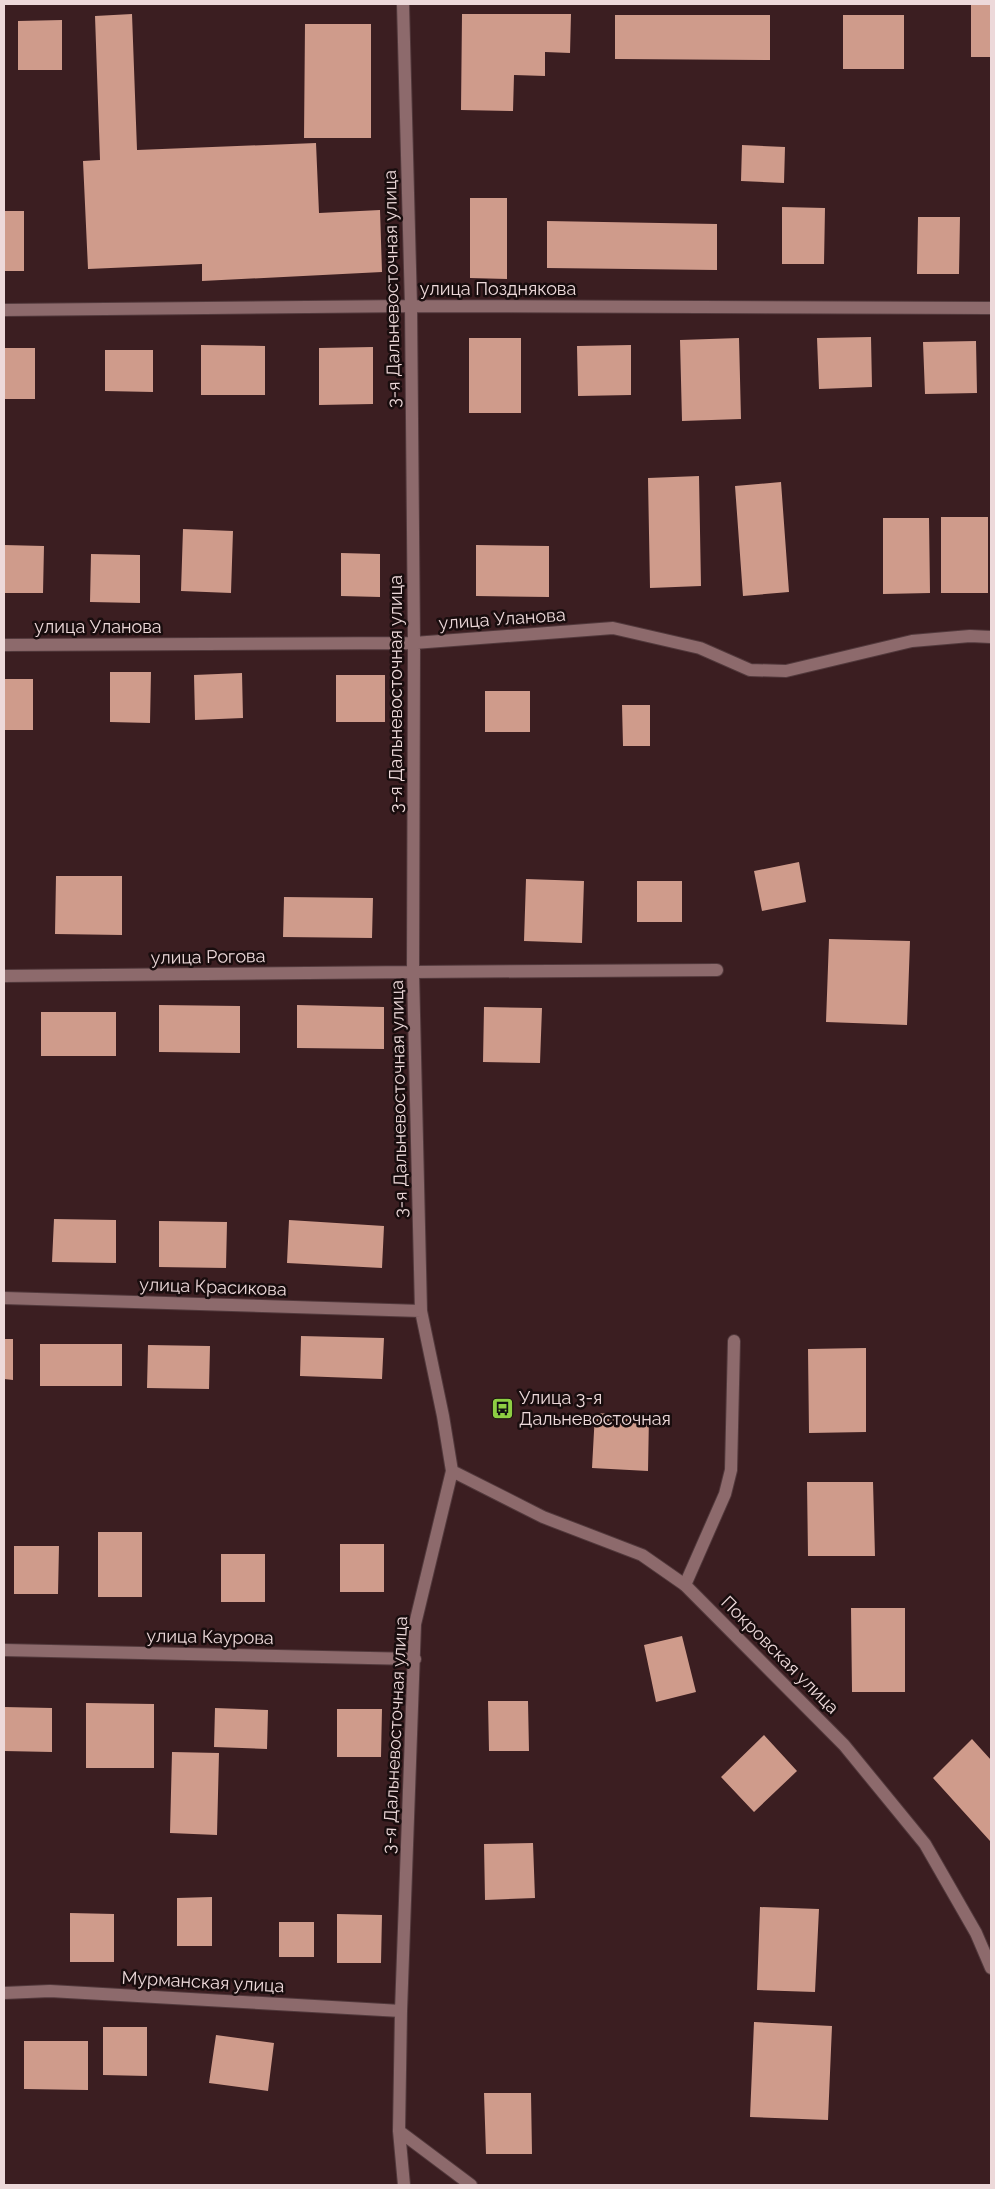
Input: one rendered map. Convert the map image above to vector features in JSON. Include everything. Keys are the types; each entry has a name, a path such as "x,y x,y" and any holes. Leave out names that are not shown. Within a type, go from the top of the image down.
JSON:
{"street":[{"name":"3-я Дальневосточная улица","path":"403,4 411,306 414,643 413,972 421,1311 443,1416 452,1471 415,1624 401,2011 399,2131 404,2185"},
{"name":"улица Позднякова","path":"4,310 411,306 991,308"},
{"name":"улица Уланова","path":"4,646 414,643 612,628 700,648 750,670 786,671 912,641 970,636 991,637"},
{"name":"улица Рогова","path":"4,976 717,970"},
{"name":"улица Красикова","path":"4,1298 421,1311"},
{"path":"685,1586 725,1494 731,1470 734,1341"},
{"name":"Покровская улица","path":"452,1471 543,1516 642,1555 685,1586 844,1745 925,1844 976,1933 991,1968"},
{"name":"улица Каурова","path":"4,1650 415,1659"},
{"name":"Мурманская улица","path":"4,1992 50,1991 401,2011"},
{"path":"399,2131 471,2185"}],"building":[{"path":"971,4 991,4 991,57 971,57"},
{"path":"132,14 137,150 316,143 319,213 380,210 382,272 202,281 202,264 88,269 83,161 100,160 95,16"},
{"path":"462,14 571,14 570,53 545,52 545,76 514,75 513,111 461,110"},
{"path":"615,15 770,15 770,60 615,59"},
{"path":"843,15 904,15 904,69 843,69"},
{"path":"62,20 62,70 18,70 18,21"},
{"path":"305,24 371,24 371,138 304,138"},
{"path":"742,145 785,147 784,183 741,181"},
{"path":"470,198 507,198 507,279 470,278"},
{"path":"782,207 825,208 824,264 782,264"},
{"path":"4,211 24,211 24,271 4,271"},
{"path":"918,217 960,217 959,274 917,274"},
{"path":"547,221 717,224 717,270 547,268"},
{"path":"871,337 872,387 819,389 817,338"},
{"path":"469,338 521,338 521,413 469,413"},
{"path":"739,338 741,419 682,421 680,340"},
{"path":"976,341 977,393 925,394 923,342"},
{"path":"201,345 265,346 265,395 201,395"},
{"path":"631,345 631,395 578,396 577,346"},
{"path":"373,347 373,404 319,405 319,348"},
{"path":"4,348 35,348 35,399 4,399"},
{"path":"105,350 153,350 153,392 105,391"},
{"path":"699,476 701,586 650,588 648,478"},
{"path":"781,482 789,592 743,596 735,486"},
{"path":"941,517 988,517 988,593 941,593"},
{"path":"883,518 929,518 930,593 883,594"},
{"path":"183,529 233,531 231,593 181,591"},
{"path":"4,545 44,546 43,593 4,593"},
{"path":"476,545 549,546 549,597 476,596"},
{"path":"341,553 380,554 380,597 341,596"},
{"path":"91,554 140,555 140,603 90,602"},
{"path":"110,672 151,672 150,723 110,722"},
{"path":"242,673 243,718 195,720 194,675"},
{"path":"336,675 385,675 385,722 336,722"},
{"path":"4,679 33,679 33,730 4,730"},
{"path":"485,691 530,691 530,732 485,732"},
{"path":"622,705 650,705 650,746 623,746"},
{"path":"799,862 806,902 762,911 754,871"},
{"path":"56,876 122,876 122,935 55,934"},
{"path":"526,879 584,881 582,943 524,941"},
{"path":"637,881 682,881 682,922 637,922"},
{"path":"284,897 373,898 372,938 283,937"},
{"path":"829,939 910,941 907,1025 826,1022"},
{"path":"159,1005 240,1006 240,1053 159,1052"},
{"path":"297,1005 384,1007 384,1049 297,1048"},
{"path":"484,1007 542,1008 540,1063 483,1062"},
{"path":"41,1012 116,1012 116,1056 41,1056"},
{"path":"54,1219 116,1220 116,1263 52,1262"},
{"path":"289,1220 384,1226 382,1268 287,1263"},
{"path":"159,1221 227,1222 226,1268 159,1267"},
{"path":"301,1336 384,1338 382,1379 300,1376"},
{"path":"4,1339 13,1339 13,1380 4,1379"},
{"path":"40,1344 122,1344 122,1386 40,1386"},
{"path":"148,1345 210,1346 209,1389 147,1388"},
{"path":"866,1348 866,1432 809,1433 808,1349"},
{"path":"595,1413 649,1416 648,1471 592,1468"},
{"path":"807,1482 873,1482 875,1556 808,1556"},
{"path":"98,1532 142,1532 142,1597 98,1597"},
{"path":"340,1544 384,1544 384,1592 340,1592"},
{"path":"14,1546 59,1546 58,1594 14,1594"},
{"path":"221,1554 265,1554 265,1602 221,1602"},
{"path":"851,1608 905,1608 905,1692 852,1692"},
{"path":"682,1636 696,1692 656,1702 644,1645"},
{"path":"488,1701 528,1701 529,1751 489,1751"},
{"path":"86,1703 154,1704 154,1768 86,1768"},
{"path":"4,1707 52,1708 52,1752 4,1751"},
{"path":"215,1708 268,1710 267,1749 214,1747"},
{"path":"337,1709 382,1709 381,1757 337,1757"},
{"path":"764,1735 797,1771 754,1812 721,1777"},
{"path":"972,1739 991,1760 990,1841 933,1778"},
{"path":"172,1752 219,1753 217,1835 170,1833"},
{"path":"533,1843 535,1898 485,1900 484,1844"},
{"path":"212,1897 212,1946 177,1946 177,1898"},
{"path":"760,1907 819,1909 815,1992 757,1990"},
{"path":"70,1913 114,1914 114,1962 70,1962"},
{"path":"337,1914 382,1915 381,1963 337,1963"},
{"path":"279,1922 314,1922 314,1957 279,1957"},
{"path":"754,2022 832,2026 828,2120 750,2117"},
{"path":"103,2027 147,2027 147,2076 103,2075"},
{"path":"216,2035 274,2043 268,2091 209,2083"},
{"path":"24,2041 88,2041 88,2090 24,2089"},
{"path":"484,2093 531,2093 532,2154 486,2154"}],"place":[{"name":"Улица 3-я Дальневосточная","path":"503,1408"}]}
